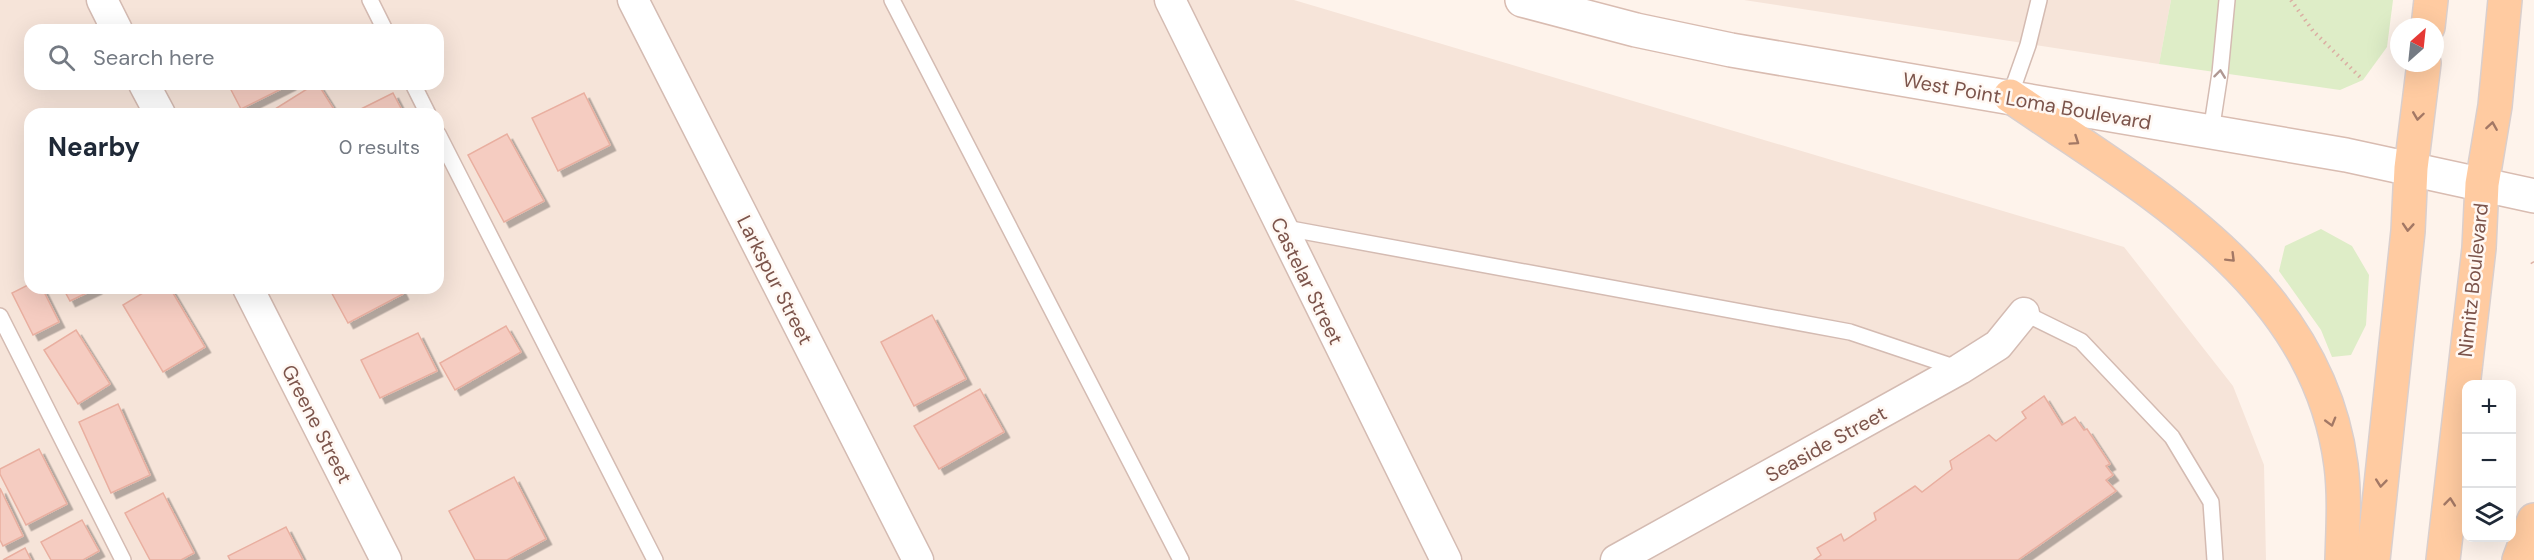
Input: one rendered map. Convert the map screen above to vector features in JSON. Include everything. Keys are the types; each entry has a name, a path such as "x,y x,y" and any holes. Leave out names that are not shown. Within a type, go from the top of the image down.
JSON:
{"main road":[{"name":"West Point Loma Boulevard","path":"1522,0 1636,30 1731,50 2010,96 2411,168 2534,196"},
{"path":"2429,18 2431,0"},
{"name":"Nimitz Boulevard","path":"2443,560 2479,249 2482,184 2495,106 2505,0"},
{"path":"2373,560 2408,231 2411,168 2423,72"},
{"path":"2010,96 2117,170 2217,244 2267,297 2308,359 2323,393 2334,430 2341,465 2342,560"},
{"path":"2519,560 2534,520"}],"street":[{"path":"102,0 114,24"},
{"name":"Larkspur Street","path":"633,0 918,560"},
{"name":"Castelar Street","path":"1170,0 1446,560"},
{"path":"147,90 157,108"},
{"name":"Greene Street","path":"251,294 386,560"},
{"name":"Seaside Street","path":"1616,560 1960,369 1998,345 2024,313"}],"lane":[{"path":"370,0 382,24"},
{"path":"892,0 1181,560"},
{"path":"2010,96 2028,45 2038,0"},
{"path":"2211,132 2220,73 2227,0"},
{"path":"416,90 425,108"},
{"path":"444,146 655,560"},
{"path":"1280,227 1850,332 1960,369"},
{"path":"2024,313 2081,341 2172,437 2211,501 2215,560"},
{"path":"0,316 123,560"}],"path":[{"path":"2291,0 2313,31 2363,80"}],"shaded area":[{"path":"0,0 1294,0 2124,247 2233,386 2264,465 2266,560 0,560"},
{"path":"1744,0 2171,0 2159,64"}],"green space":[{"path":"2171,0 2393,0 2387,47 2363,80 2340,90 2159,64"},
{"path":"2321,229 2352,246 2369,275 2366,325 2351,355 2332,357 2321,330 2279,271 2285,246"}],"building":[{"path":"231,90 279,90 243,108 240,108"},
{"path":"305,90 322,90 333,108 277,108"},
{"path":"393,93 401,108 363,108"},
{"path":"584,93 610,145 558,171 532,118"},
{"path":"507,134 544,201 504,222 468,155"},
{"path":"24,287 24,294 45,294 59,322 33,335 12,293"},
{"path":"66,294 85,294 70,301"},
{"path":"141,294 174,294 205,347 163,372 123,305"},
{"path":"332,294 403,294 348,323"},
{"path":"932,315 966,379 914,406 881,342"},
{"path":"506,326 521,352 455,390 440,363"},
{"path":"76,330 110,384 78,404 44,350"},
{"path":"418,333 437,371 380,398 361,360"},
{"path":"980,389 1004,432 939,469 914,426"},
{"path":"2044,396 2062,425 2075,417 2084,430 2087,429 2110,464 2106,466 2113,475 2106,480 2116,491 2018,560 1814,560 1821,555 1817,548 1841,534 1844,541 1876,520 1874,513 1915,486 1922,492 1952,469 1950,461 1989,435 1996,441 2026,418 2022,412"},
{"path":"118,404 150,475 111,493 79,422"},
{"path":"39,449 67,504 26,525 0,474 0,469"},
{"path":"514,477 546,539 507,560 475,560 449,511"},
{"path":"0,488 23,536 3,546 0,540"},
{"path":"163,493 194,553 181,560 150,560 125,513"},
{"path":"82,520 99,551 83,560 51,560 41,542"},
{"path":"286,527 303,560 230,560 228,556"},
{"path":"25,548 31,560 3,560"}]}
